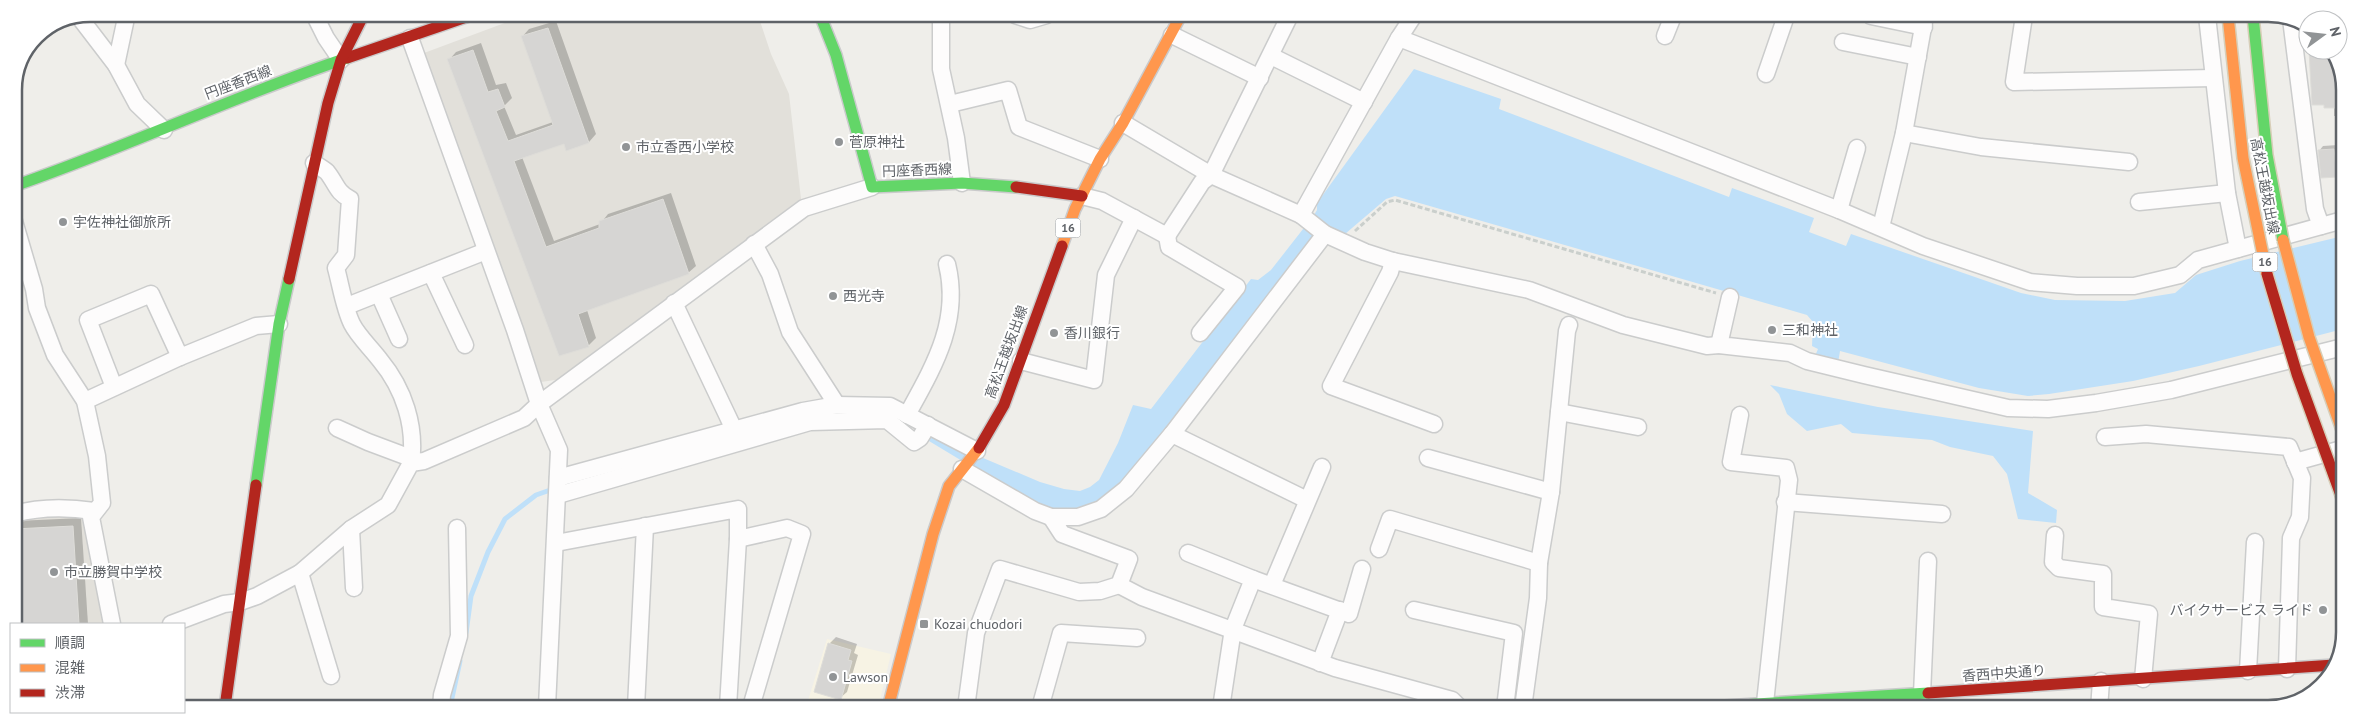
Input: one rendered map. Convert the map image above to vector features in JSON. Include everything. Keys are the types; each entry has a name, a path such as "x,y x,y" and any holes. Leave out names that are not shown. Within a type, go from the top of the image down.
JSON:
{"main road":[{"path":"226,700 278,324 328,103 341,60 360,22"},
{"name":"円座香西線","path":"23,183 164,130 211,108 341,60 453,22"},
{"name":"円座香西線","path":"823,22 836,54 872,186 962,184 1026,188 1082,196"},
{"name":"高松王越坂出線","path":"890,700 933,534 949,486 977,451 1004,404 1082,196 1100,159 1123,123 1178,22"},
{"name":"高松王越坂出線","path":"2229,22 2239,129 2249,190 2270,288 2310,413 2336,481"},
{"name":"高松王越坂出線","path":"2254,22 2263,127 2282,238 2314,349 2336,414"},
{"name":"香西中央通り","path":"1885,700 1922,694 2326,666"}],"street":[{"path":"116,64 125,22"},
{"path":"318,22 341,60"},
{"path":"941,22 941,69 950,104 962,184"},
{"path":"1200,333 1237,287 1169,247 1167,236 1202,182 1211,174 1287,22"},
{"path":"1304,218 1364,102 1409,22"},
{"path":"1665,36 1671,22"},
{"path":"1766,74 1784,22"},
{"path":"1880,227 1904,133 1924,22"},
{"path":"2023,22 2014,82 2213,78"},
{"path":"2207,22 2227,193 2238,249"},
{"path":"84,23 116,64 137,104 164,130"},
{"path":"2292,27 2315,209 2321,226"},
{"path":"1172,35 1260,78"},
{"path":"410,38 539,404 559,450 547,700"},
{"path":"1399,38 1978,266 2030,282 2077,286 2134,286 2159,282 2180,275 2198,260 2335,222"},
{"path":"1844,42 1918,57"},
{"path":"1271,56 1364,102"},
{"path":"950,104 1008,90 1019,127 1100,159"},
{"path":"1123,123 1211,174 1304,218 1324,233 1393,260 1529,290 1623,325 1707,346 1720,345 1790,353 1807,360 1864,375 2008,408 2048,409 2096,404 2171,390 2335,349"},
{"path":"1904,133 1981,147 2129,162"},
{"path":"1839,210 1857,148"},
{"path":"174,623 224,604 240,602 286,582 300,573 351,529 388,505 412,463 414,441 411,421 402,398 382,362 352,324 336,268 346,255 350,199 343,196 327,172 314,163"},
{"path":"412,463 424,462 524,418 539,404 674,302 804,208 872,186"},
{"path":"2139,202 2227,193"},
{"path":"1082,196 1102,201 1167,236"},
{"path":"1021,361 1094,380 1106,275 1134,218"},
{"path":"962,470 1035,511 1051,516 1078,517 1101,509 1126,489 1172,434 1324,233"},
{"path":"754,244 770,274 790,332 837,405"},
{"path":"347,306 486,251"},
{"path":"23,252 34,289 37,308 55,355 85,401 97,456 102,503 91,517 112,623"},
{"path":"1393,260 1390,272 1331,386 1434,424"},
{"path":"908,414 937,362 943,342 952,296 952,285 947,264"},
{"path":"431,273 465,345"},
{"path":"114,387 88,320 151,294 180,357"},
{"path":"379,294 399,339"},
{"path":"1720,345 1730,297"},
{"path":"674,302 737,435"},
{"path":"85,401 180,357 256,326 278,324"},
{"path":"1524,700 1538,598 1539,563 1551,492 1569,325"},
{"path":"558,487 737,435 803,411 837,405 884,413 914,442 924,432"},
{"path":"737,435 810,422 884,413 890,406 908,414 924,432 977,451"},
{"path":"1559,412 1638,427"},
{"path":"1740,415 1731,462 1786,468 1789,480 1785,502 1765,700"},
{"path":"337,428 408,457 412,463"},
{"path":"1172,434 1307,500"},
{"path":"2105,437 2146,434 2290,446 2302,478 2300,517 2291,538 2287,669"},
{"path":"2296,462 2336,451"},
{"path":"1428,458 1551,492"},
{"path":"1272,585 1322,467"},
{"path":"1785,502 1942,514"},
{"path":"23,512 44,509 77,508 94,511"},
{"path":"556,543 738,509 738,539 728,700"},
{"path":"1051,516 1062,534 1129,559 1119,585"},
{"path":"1379,549 1390,519 1539,563"},
{"path":"636,700 645,526"},
{"path":"442,700 459,636 457,528"},
{"path":"738,539 786,528 802,534 753,700"},
{"path":"351,529 354,588"},
{"path":"2055,535 2053,562 2059,568 2103,574 2103,607 2149,614 2143,679"},
{"path":"2248,671 2255,542"},
{"path":"1188,553 1349,614 1362,569"},
{"path":"1922,694 1928,561"},
{"path":"967,700 976,633 1000,569 1079,592 1100,591 1119,585 1142,597 1203,621 1233,629 1320,663 1452,700"},
{"path":"300,573 331,676"},
{"path":"1222,700 1233,629 1253,579"},
{"path":"1320,663 1340,610"},
{"path":"1414,610 1514,633 1506,700"},
{"path":"1042,700 1061,633 1137,638"},
{"path":"2100,700 2101,681"}],"path":[{"path":"1344,242 1387,202 1396,200 1730,297"}],"shaded area":[{"name":"市立香西小学校","path":"507,22 760,22 771,54 789,94 801,199 562,379 541,382 424,53"},
{"name":"市立勝賀中学校","path":"84,514 105,623 23,623 23,518"},
{"path":"827,639 891,654 880,700 808,700"}],"water":[{"path":"1414,69 1501,99 1499,109 1729,197 1732,188 1814,218 1809,232 1846,246 1851,234 2021,293 2055,300 2125,301 2175,293 2196,275 2240,261 2335,238 2335,331 2133,381 2028,396 1979,388 1840,351 1838,363 1822,355 1820,358 1815,356 1818,349 1812,346 1813,322 1807,315 1395,196 1386,199 1345,234 1326,225 1311,241 1126,478 1112,492 1095,503 1076,510 1066,511 1056,511 1038,506 929,441 931,436 1040,482 1064,489 1080,491 1090,487 1099,480 1118,443 1133,405 1151,409 1251,279 1258,280 1271,270 1314,215 1317,210 1317,203"},
{"path":"1770,385 1878,407 2033,431 2028,493 2057,510 2056,523 2018,519 2007,474 1993,456 1950,447 1932,440 1852,433 1841,424 1807,431 1787,414 1779,394"}],"building":[{"path":"548,28 589,143 566,151 564,144 514,161 546,247 599,228 599,221 663,199 689,274 578,314 589,347 559,356 447,59 473,50 488,92 498,89 505,107 496,111 508,141 553,125 521,36"},
{"path":"2310,60 2328,60 2333,73 2335,108 2324,108 2324,105 2312,105"},
{"path":"2334,149 2335,177 2321,178 2318,150"},
{"path":"73,526 79,623 23,623 23,529"},
{"name":"Lawson","path":"828,643 851,650 848,660 852,661 841,700 814,692"}],"waterway":[{"path":"466,633 471,596 488,552 505,519 536,495 556,488"},
{"path":"452,700 460,661"}],"traffic: fast":[{"path":"823,22 836,55 872,187 962,183 1016,187"},
{"path":"2254,22 2267,155 2283,240"},
{"path":"23,183 347,58"},
{"path":"256,485 279,324 289,279"},
{"path":"1818,700 1928,693"}],"traffic: slow":[{"path":"1062,246 1075,209 1100,159 1123,123 1177,22"},
{"path":"2229,22 2243,158 2267,274"},
{"path":"2283,240 2309,337 2336,412"},
{"path":"890,700 933,534 949,486 979,448"}],"traffic: jam":[{"path":"289,279 328,103 341,60 360,22"},
{"path":"347,58 452,22"},
{"path":"1016,187 1082,196"},
{"path":"979,448 1004,405 1062,246"},
{"path":"2267,274 2297,374 2336,481"},
{"path":"226,700 256,485"},
{"path":"1928,693 2326,666"}],"place":[{"name":"菅原神社","path":"839,142"},
{"name":"市立香西小学校","path":"626,147"},
{"name":"宇佐神社御旅所","path":"63,222"},
{"name":"西光寺","path":"833,296"},
{"name":"三和神社","path":"1772,330"},
{"name":"香川銀行","path":"1054,333"},
{"name":"市立勝賀中学校","path":"54,572"},
{"name":"バイクサービス ライド","path":"2323,610"},
{"name":"Kozai chuodori","path":"924,624"},
{"name":"Lawson","path":"833,677"}]}
